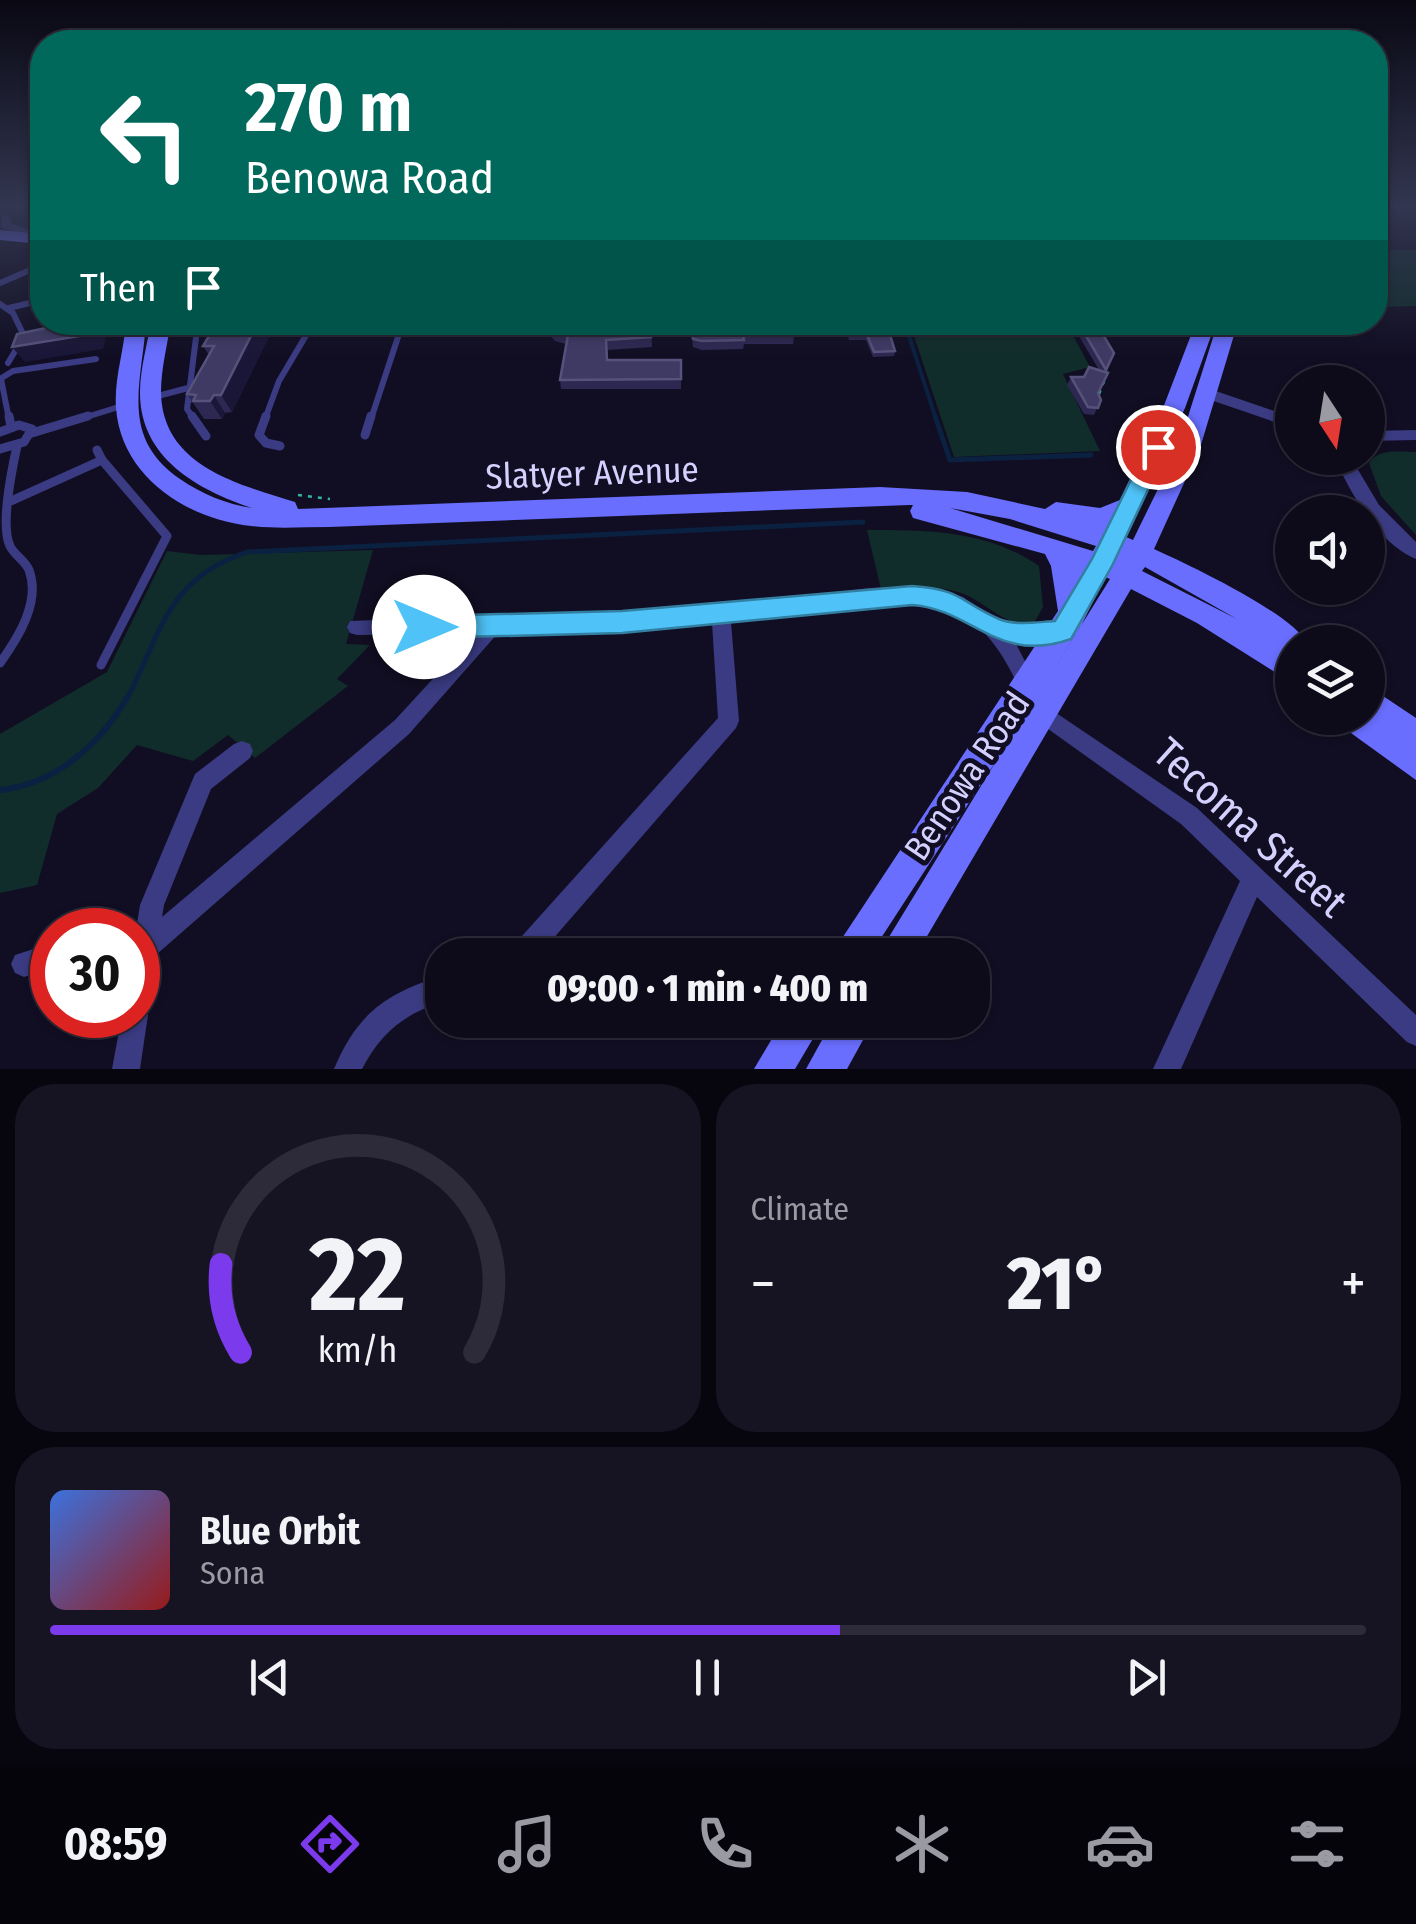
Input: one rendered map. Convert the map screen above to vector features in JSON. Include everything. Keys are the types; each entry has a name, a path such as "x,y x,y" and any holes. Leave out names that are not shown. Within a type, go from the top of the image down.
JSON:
{"main road":[{"name":"Slatyer Avenue","path":"134,335 126,405 131,435 144,461 183,491 224,511 248,517 334,509 858,498 967,501 1019,513 1120,559"},
{"name":"Slatyer Avenue","path":"159,335 151,398 162,438 180,460 204,480 234,494 334,509"},
{"name":"Benowa Road","path":"905,938 1067,624 1120,559 1131,506 1185,386 1202,335"},
{"name":"Benowa Road","path":"860,938 1031,699 1189,448 1224,335"},
{"name":"Slatyer Avenue","path":"858,498 992,526 1054,546 1120,559"},
{"path":"967,501 1000,500 1101,517 1131,506"},
{"path":"1054,546 1064,565 1067,624"},
{"path":"1120,559 1249,612 1275,630"},
{"path":"1120,559 1275,658"},
{"path":"1385,713 1416,736"},
{"path":"1377,735 1416,765"},
{"path":"773,1069 793,1038"},
{"path":"825,1069 845,1038"}],"street":[{"path":"1206,394 1275,417"},
{"path":"1385,436 1416,435"},
{"path":"1350,475 1374,514 1416,552"},
{"path":"357,627 492,627 721,615 844,599 912,596 943,598 994,628 1016,634 1067,624"},
{"path":"537,938 729,721 721,615"},
{"path":"160,924 402,727 492,627"},
{"path":"994,628 1016,655 1031,699"},
{"name":"Tecoma Street","path":"1031,699 1190,816 1416,1033"},
{"path":"151,908 203,782 242,751"},
{"path":"1167,1069 1254,878"},
{"path":"24,964 30,962"},
{"path":"348,1069 366,1032 387,1012 425,993"},
{"path":"126,1069 131,1038"}],"lane":[{"path":"0,283 30,270"},
{"path":"0,304 9,308 30,303"},
{"path":"9,308 24,336"},
{"path":"12,426 9,406 2,403 0,379 24,336 30,335"},
{"path":"197,335 187,408 206,436"},
{"path":"280,446 259,435 279,381 306,335"},
{"path":"365,436 399,335"},
{"path":"7,366 96,359"},
{"path":"0,448 17,446 32,433 192,387"},
{"path":"0,432 12,426 30,426 32,433"},
{"path":"0,663 27,616 36,581 26,557 5,549 17,446"},
{"path":"11,501 100,455 167,536 101,664"},
{"path":"0,493 10,487"}],"path":[{"path":"1094,397 1109,371 1106,370"},
{"path":"1101,389 1108,392"},
{"path":"286,493 334,509"}],"green space":[{"path":"1388,256 1416,256 1416,306 1388,307"},
{"path":"914,335 1073,335 1090,367 1063,374 1100,451 954,457"},
{"path":"1416,452 1416,535 1385,500 1385,495 1381,495 1373,475 1385,475 1385,453"},
{"path":"867,530 956,534 999,545 1039,566 1043,607 1034,623 1023,624 951,590 881,589"},
{"path":"373,550 346,644 370,645 337,679 348,686 255,758 228,735 193,761 137,745 98,788 57,814 37,885 0,893 0,734 107,672 167,551 200,555"}],"building":[{"path":"30,331 30,335 86,335 12,347 17,334"},
{"path":"209,335 251,335 221,395 214,395 210,401 193,401 196,395 187,394 214,346 203,346"},
{"path":"568,335 651,335 606,340 607,360 681,360 681,379 560,380"},
{"path":"692,335 794,335 743,336 744,340 693,339"},
{"path":"867,335 890,335 895,351 874,352"},
{"path":"1086,335 1103,335 1114,353 1106,370"},
{"path":"1089,367 1108,373 1098,393 1098,408 1088,407 1071,377 1084,377"}],"waterway":[{"path":"909,335 936,417"},
{"path":"936,417 950,460 1091,455"},
{"path":"127,699 159,630 183,592 220,563 247,552 863,522"},
{"path":"0,790 40,779 75,758 105,730 128,696"}],"route":[{"path":"424,627 622,622 781,610 844,599 912,596 943,598 994,628 1016,634 1062,632 1102,564 1158,447"}]}
